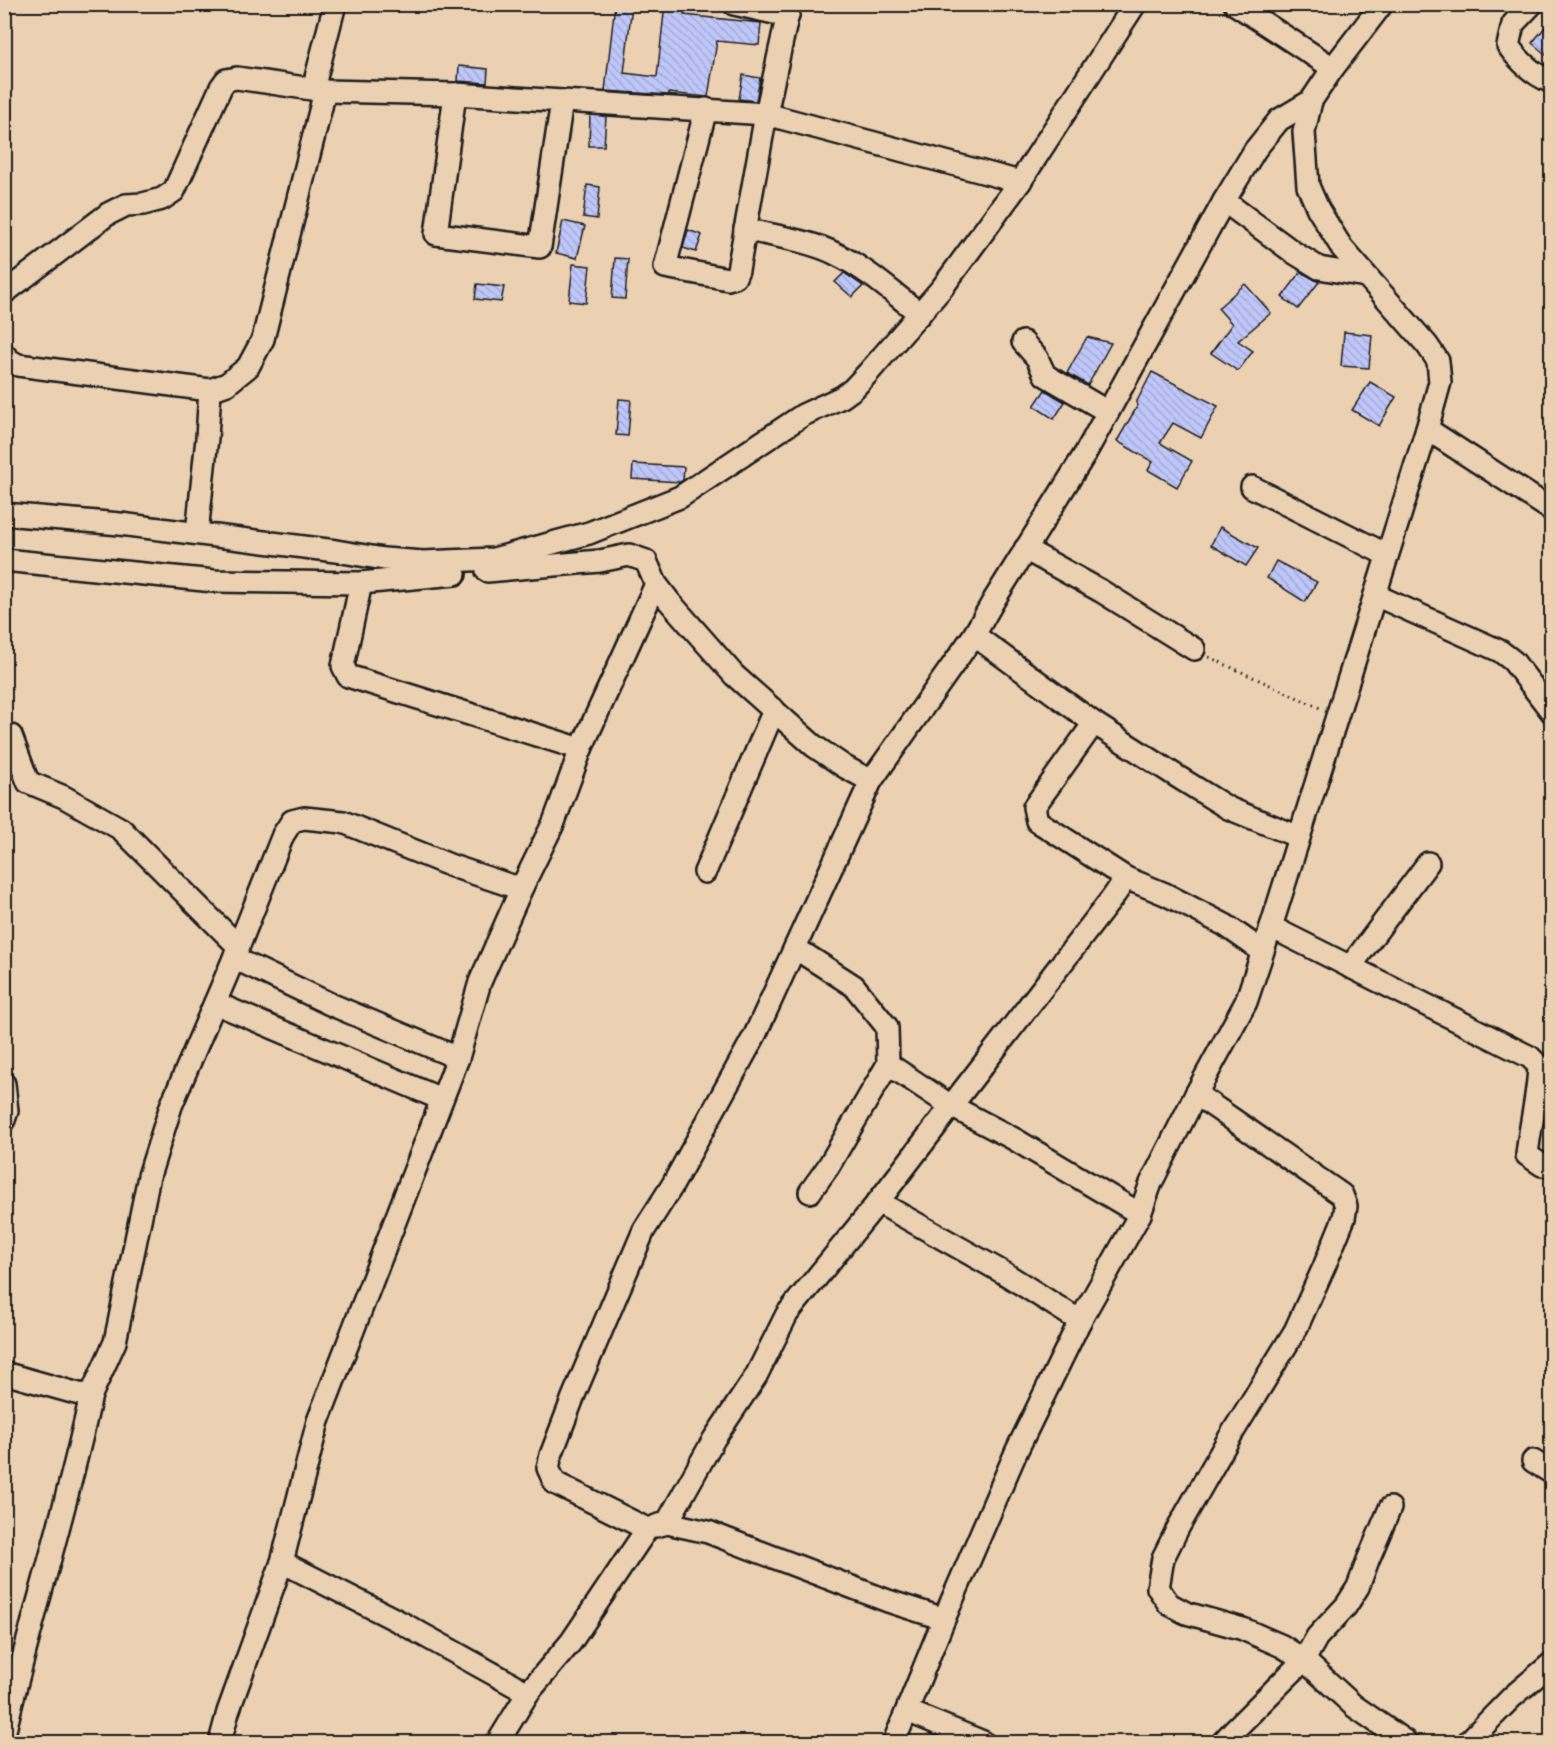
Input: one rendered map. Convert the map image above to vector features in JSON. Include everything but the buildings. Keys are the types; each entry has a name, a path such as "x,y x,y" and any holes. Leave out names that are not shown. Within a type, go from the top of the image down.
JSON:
{"street":[{"path":"4,354 18,365 210,390 227,384 248,367 263,339 319,90 335,4"},
{"path":"706,109 665,267 728,279 735,276 738,270 766,114 789,10 734,4"},
{"path":"4,514 120,524 384,559 423,562 494,559 589,533 680,497 803,415 842,397 868,373 942,288 1020,182 1135,4"},
{"path":"1235,4 1333,68"},
{"path":"894,1743 944,1619 1017,1450 1080,1322 1140,1214 1151,1183 1196,1094 1246,1002 1427,429 1440,382 1438,361 1427,345 1342,248 1318,209 1308,186 1304,132 1311,101 1382,4"},
{"path":"1532,4 1513,24 1508,46 1522,64 1551,82"},
{"path":"4,293 108,214 126,205 143,204 162,199 174,191 221,87 226,80 237,78 319,90 455,94 766,114 1020,182"},
{"path":"455,94 436,234 540,247 562,101"},
{"path":"944,1619 888,1601 708,1533 657,1526 555,1483 548,1468 551,1455 574,1395 645,1230 755,1035 871,781 974,635 1085,454 1224,201 1255,150 1279,120 1311,101"},
{"path":"1224,201 1293,252 1319,268 1366,276"},
{"path":"745,229 834,253 861,268 920,314"},
{"path":"1023,342 1037,358 1045,375 1108,412"},
{"path":"197,533 210,390"},
{"path":"1427,429 1551,510"},
{"path":"1252,487 1387,555"},
{"path":"1025,549 1101,591 1194,650"},
{"path":"4,560 214,581 361,583 600,561 629,555 646,561 656,584 669,601 734,675 814,746 871,781"},
{"path":"361,583 343,666 348,676 581,749"},
{"path":"220,1743 228,1712 282,1562 318,1421 458,1058 480,982 554,822 581,749 656,584"},
{"path":"1375,595 1500,651 1513,661 1551,712"},
{"path":"974,635 1094,723 1228,808 1299,837"},
{"path":"705,872 774,710"},
{"path":"1094,723 1034,807 1037,821 1126,878 1165,894 1225,925 1262,951"},
{"path":"4,733 11,736 28,782 64,797 121,830 236,952 330,1004 458,1058"},
{"path":"4,1735 16,1682 80,1448 91,1395 115,1342 149,1176 171,1106 283,835 292,821 304,818 343,822 452,866 512,886 523,885"},
{"path":"1350,967 1428,863"},
{"path":"498,1743 528,1693 571,1642 657,1526 756,1376 787,1314 878,1202 1126,878"},
{"path":"1271,927 1530,1057 1539,1066 1539,1082 1527,1155 1542,1165 1551,1166"},
{"path":"795,948 854,986 887,1027 888,1064 828,1167 810,1192"},
{"path":"215,1003 441,1099"},
{"path":"888,1064 951,1106 1014,1139 1140,1214"},
{"path":"4,1084 7,1111 4,1120"},
{"path":"1196,1094 1342,1195 1346,1206 1340,1228 1295,1331 1228,1440 1179,1526 1163,1558 1158,1588 1169,1604 1186,1613 1243,1629 1282,1646 1304,1660 1354,1706 1406,1743"},
{"path":"878,1202 1004,1273 1080,1322"},
{"path":"4,1373 79,1394 91,1395"},
{"path":"1533,1461 1551,1473"},
{"path":"1223,1743 1304,1660 1317,1637 1346,1606 1358,1587 1390,1508"},
{"path":"282,1562 400,1622 528,1693"},
{"path":"1468,1743 1512,1697 1551,1663"},
{"path":"907,1711 982,1743"}],"path":[{"path":"1194,650 1337,716"}]}
